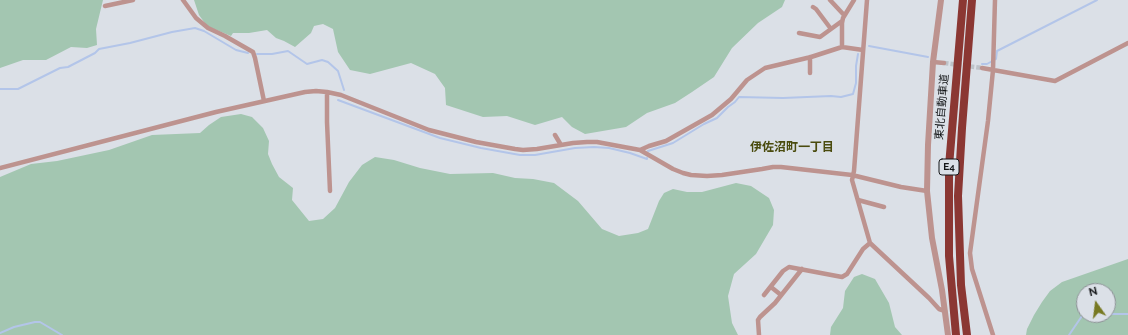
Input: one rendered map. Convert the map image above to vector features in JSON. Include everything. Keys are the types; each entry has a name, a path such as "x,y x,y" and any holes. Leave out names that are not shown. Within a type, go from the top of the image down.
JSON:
{"highway":[{"name":"東北自動車道","path":"956,335 949,256 949,166 963,0"},
{"name":"東北自動車道","path":"967,335 961,285 958,196 972,0"}],"street":[{"path":"105,6 133,0"},
{"path":"183,0 196,18 208,28 253,52 264,101"},
{"path":"830,0 844,15"},
{"path":"842,47 842,21 844,15 854,0"},
{"path":"867,0 854,171 852,180 870,243 939,309 945,311"},
{"path":"941,0 933,62 927,191 932,238 948,335"},
{"path":"993,335 972,269 970,253 987,128 993,70 995,0"},
{"path":"813,6 831,29"},
{"path":"799,34 820,37 842,21"},
{"path":"982,68 1055,81 1128,43"},
{"path":"640,150 666,142 712,115 731,98 747,80 765,68 810,57 842,47 863,50"},
{"path":"810,57 810,73"},
{"path":"933,62 944,63"},
{"path":"0,168 208,114 305,92 316,91 341,95 429,130 476,142 523,150 537,150 561,145 597,142 640,150 683,174 707,176 722,175 773,167 852,175 901,187 927,191"},
{"path":"327,92 330,191"},
{"path":"555,135 561,145"},
{"path":"858,200 884,207"},
{"path":"764,295 783,271 789,267 834,277 842,277 847,274 863,249 870,243"},
{"path":"759,335 758,320 775,303 802,269"},
{"path":"771,286 781,295"}],"green space":[{"path":"0,0 103,0 96,29 97,45 87,48 71,47 46,60 23,60 0,68"},
{"path":"194,0 785,0 782,7 758,23 732,48 714,77 692,92 675,103 647,113 626,127 585,134 572,127 562,117 535,125 507,116 483,117 446,105 445,88 435,74 411,63 370,74 350,70 338,52 333,29 323,24 314,26 311,33 295,47 276,38 267,30 249,33 233,33 231,36 207,26 199,15"},
{"path":"241,114 252,117 263,128 269,141 268,154 272,164 279,177 293,188 292,200 309,221 323,219 335,208 349,182 362,165 375,157 394,160 420,168 450,174 493,173 515,178 533,179 554,183 578,201 602,229 619,236 638,233 648,229 659,201 664,193 673,189 687,192 702,192 736,183 751,186 769,198 774,210 773,225 756,254 734,274 728,296 732,323 738,335 0,335 0,177 31,164 57,161 109,150 152,135 200,133 221,117"},
{"path":"1128,259 1128,335 1026,335 1027,329 1034,315 1050,291 1062,282"},
{"path":"862,274 875,279 889,303 895,327 902,335 830,335 831,327 843,308 845,291 854,277"}],"waterway":[{"path":"982,64 987,64 996,59 997,51 1097,0"},
{"path":"0,89 18,89 60,68 68,67 95,53 99,49 195,28 204,31 236,50 248,53"},
{"path":"869,46 928,57"},
{"path":"257,54 272,54 288,51 307,64 322,60 328,62 338,71 344,90"},
{"path":"648,151 673,143 704,124 717,118 739,97 841,97 853,94 856,83 858,54"},
{"path":"338,100 440,138 481,148 520,155 535,155 575,148 594,147 609,148 647,158"},
{"path":"1116,314 1128,314"},
{"path":"0,333 14,327 40,322 62,335"},
{"path":"1069,335 1077,323"}],"tunnel":[{"path":"944,63 982,68"}],"district":[{"name":"伊佐沼町一丁目","path":"792,147"}]}
